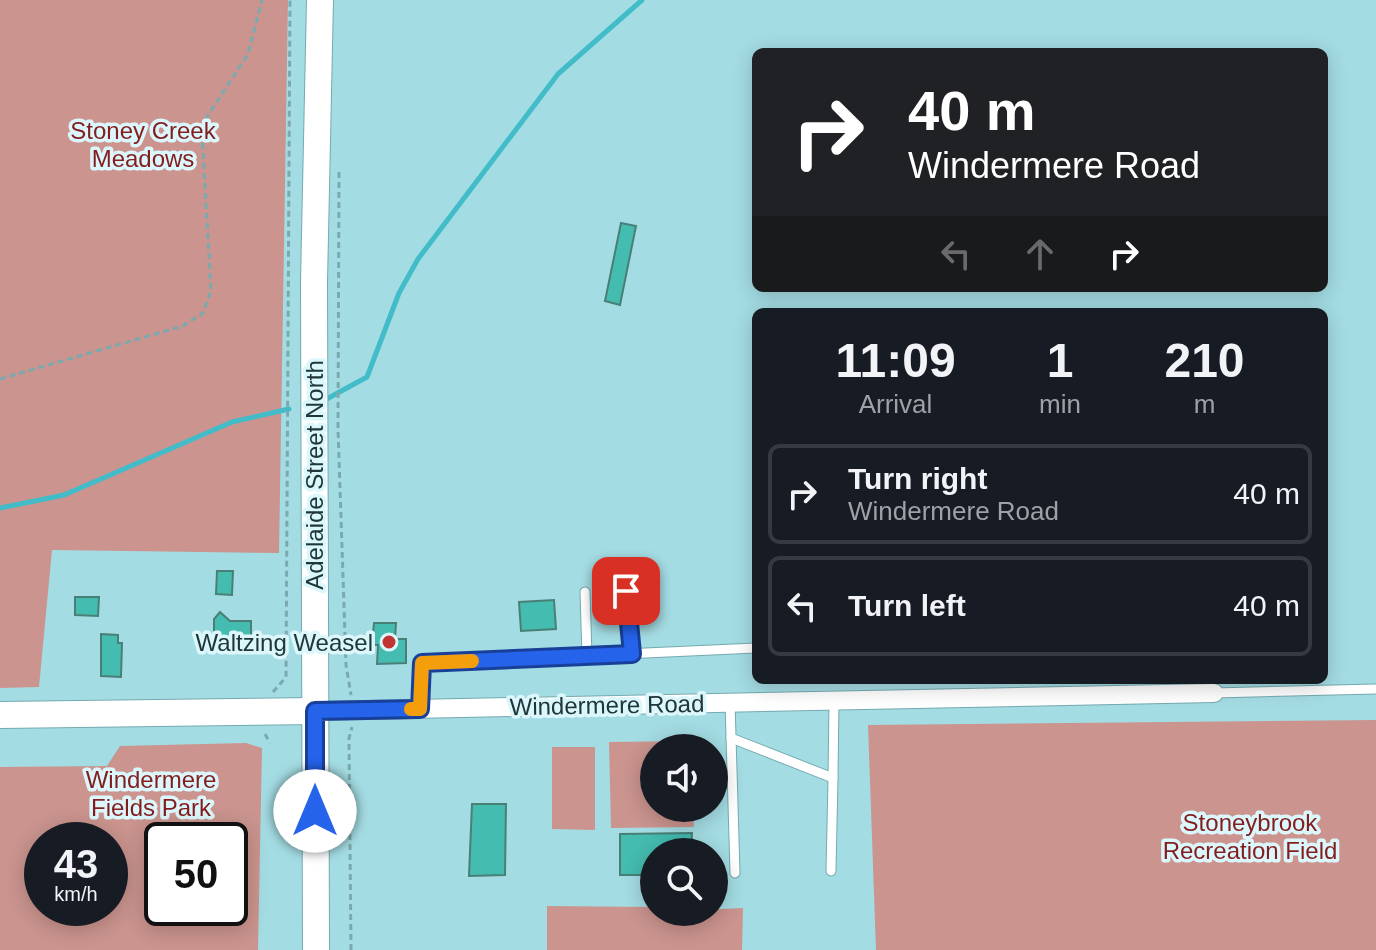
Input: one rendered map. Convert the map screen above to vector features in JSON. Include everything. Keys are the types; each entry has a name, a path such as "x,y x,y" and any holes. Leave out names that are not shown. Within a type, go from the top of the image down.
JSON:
{"main road":[{"name":"Adelaide Street North","path":"316,950 314,282 320,0"},
{"name":"Windermere Road","path":"0,715 315,711"}],"street":[{"name":"Windermere Road","path":"315,711 1214,693"}],"lane":[{"path":"626,591 632,654"},
{"path":"585,592 587,656"},
{"path":"420,709 422,663 752,648"},
{"path":"1214,693 1376,689"},
{"path":"831,871 834,700"},
{"path":"730,702 735,873"},
{"path":"731,738 833,778"}],"path":[{"path":"0,379 183,326 203,313 211,291 202,134 207,117 248,54 262,0"},
{"path":"271,694 286,677 290,0"},
{"path":"339,164 338,429 346,665 351,675 352,710 349,738 351,950"}],"green space":[{"name":"Stoney Creek Meadows","path":"0,0 288,0 279,553 52,550 39,687 0,688"},
{"name":"Stoneybrook Recreation Field","path":"1376,720 1376,950 876,950 868,725"},
{"path":"609,742 640,742 640,822 694,822 694,827 611,828"},
{"name":"Windermere Fields Park","path":"246,743 262,748 258,950 0,950 0,767 107,766 120,746"},
{"path":"552,747 595,747 595,830 552,829"},
{"path":"547,906 640,907 640,926 728,926 728,909 743,908 742,950 547,950"}],"building":[{"path":"621,223 636,226 620,305 605,301"},
{"path":"217,571 233,571 232,595 216,594"},
{"path":"75,597 99,597 98,616 75,615"},
{"path":"554,600 556,629 521,631 519,602"},
{"path":"220,612 230,621 251,621 251,649 223,648 223,639 214,639 214,619"},
{"name":"Waltzing Weasel","path":"374,623 396,623 395,639 406,639 406,663 377,664 378,645 372,645"},
{"path":"101,634 118,635 118,643 122,643 121,677 101,676"},
{"path":"472,804 506,804 505,875 469,876"},
{"path":"692,833 692,838 640,838 640,875 620,875 620,834"}],"waterway":[{"path":"323,401 367,377 399,293 418,259 558,74 642,0"},
{"path":"0,508 64,495 232,422 289,409"}],"slow traffic":[{"path":"411,709 420,709 422,663 472,661"}],"place":[{"name":"Waltzing Weasel","path":"389,642"}],"route":[{"path":"315,811 315,711 420,709 422,663 632,654 626,591"}]}
